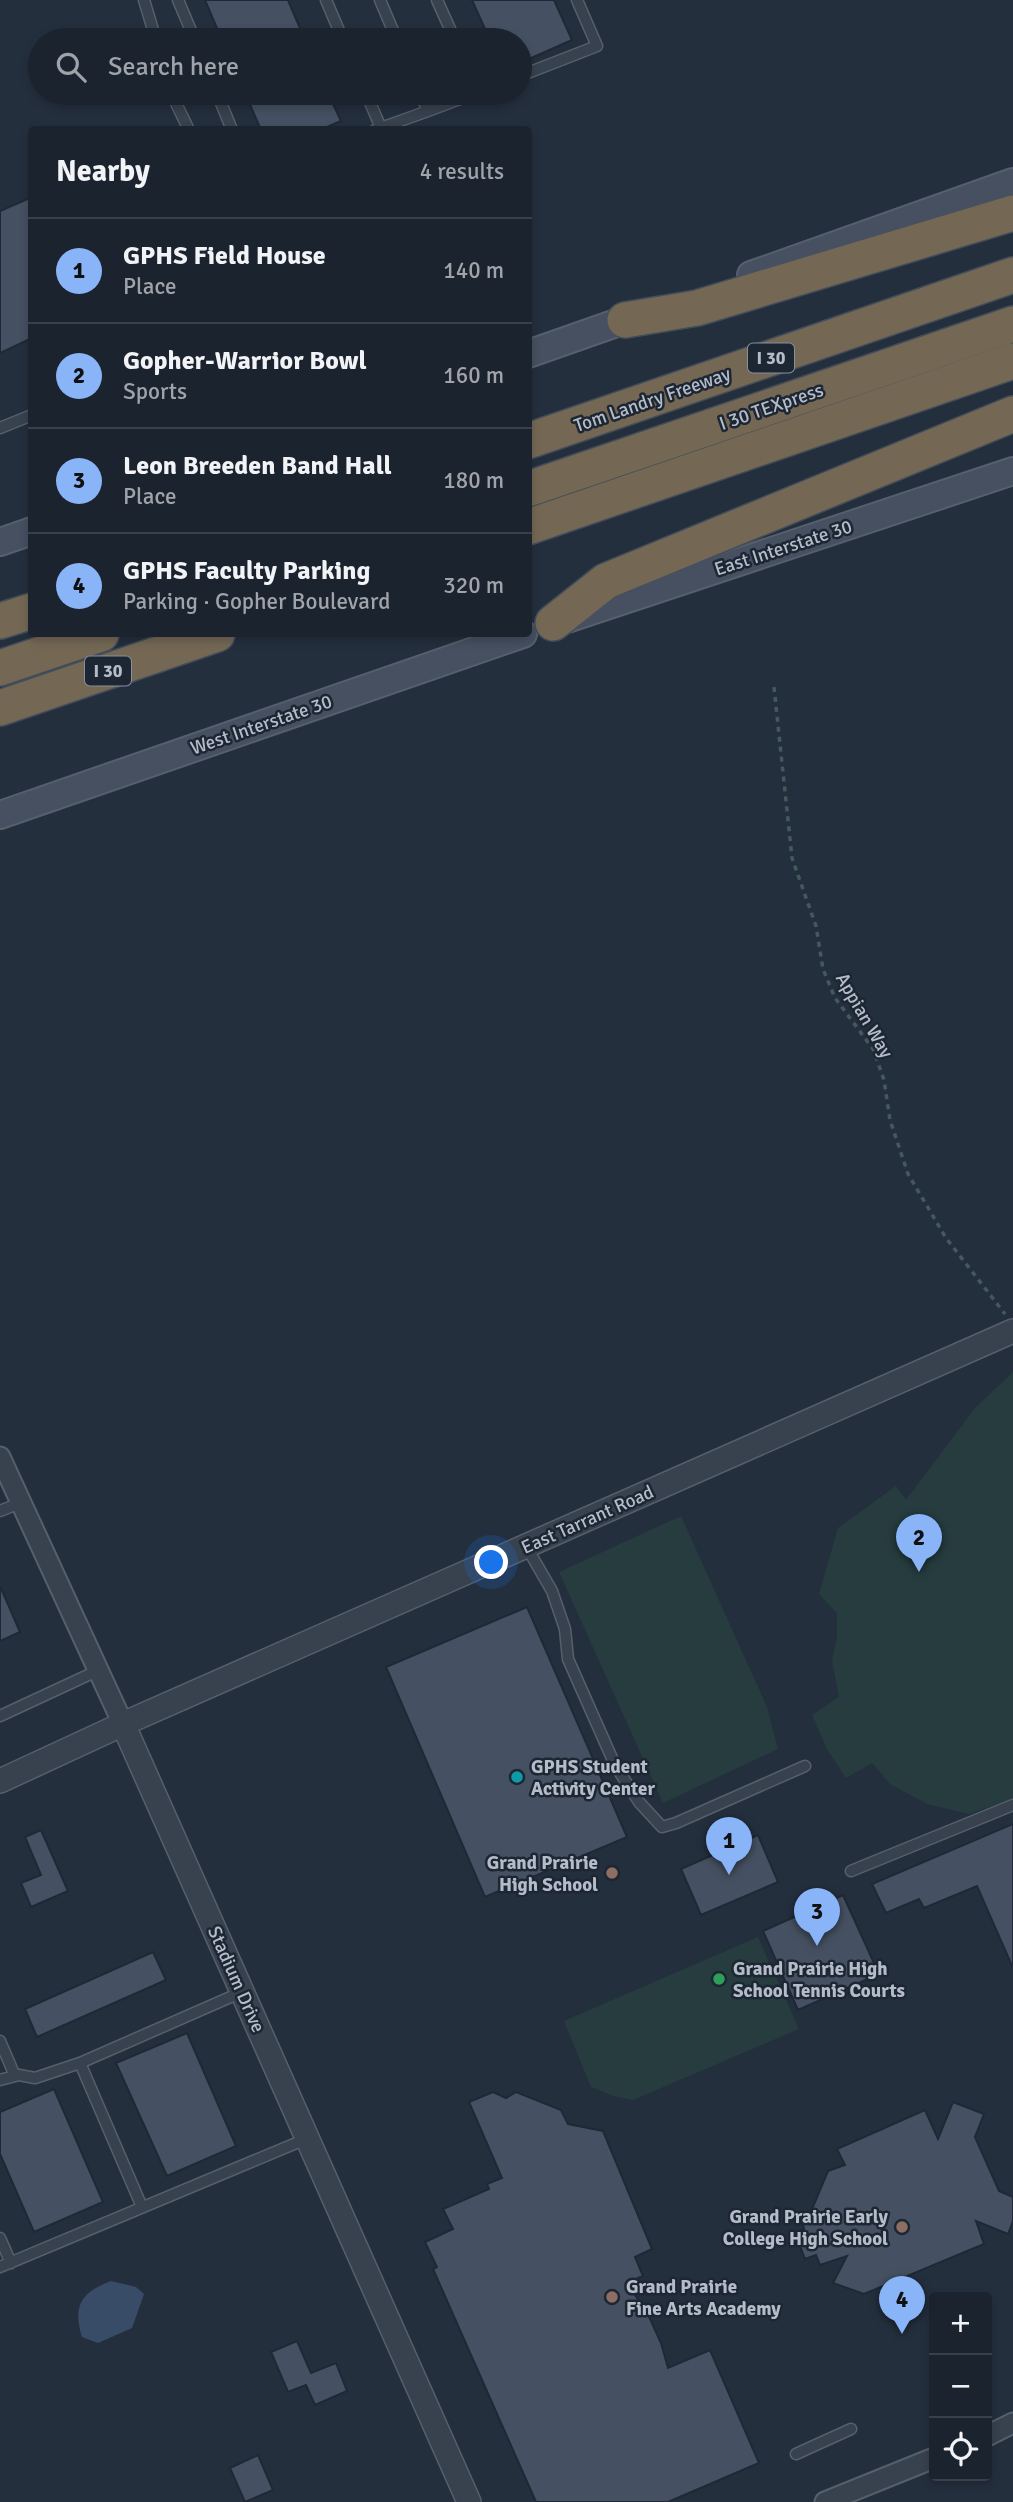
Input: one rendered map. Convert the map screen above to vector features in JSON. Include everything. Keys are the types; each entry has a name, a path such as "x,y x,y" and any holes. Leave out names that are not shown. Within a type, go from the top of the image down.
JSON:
{"highway":[{"path":"625,320 697,308 1013,213"},
{"name":"Tom Landry Freeway","path":"532,440 1013,275"},
{"name":"I 30 TEXpress","path":"532,488 1013,324"},
{"path":"532,526 1013,361"},
{"path":"535,629 606,581 1013,414"},
{"path":"0,621 28,612"},
{"path":"0,668 92,637"},
{"name":"I 30","path":"0,708 208,637"}],"main road":[{"path":"532,354 1013,182"},
{"name":"East Interstate 30","path":"535,629 1013,471"},
{"path":"0,542 28,532"},
{"name":"West Interstate 30","path":"0,815 512,637"}],"street":[{"name":"East Tarrant Road","path":"0,1781 525,1546 1009,1322"},
{"name":"Stadium Drive","path":"0,1457 123,1724 469,2502"},
{"path":"992,2434 1013,2423"},
{"path":"825,2502 929,2460"}],"lane":[{"path":"144,0 152,28"},
{"path":"178,0 190,28"},
{"path":"326,0 339,28"},
{"path":"380,0 392,28"},
{"path":"437,0 449,28"},
{"path":"532,71 597,46 577,0"},
{"path":"177,105 187,126"},
{"path":"222,105 230,126"},
{"path":"370,105 377,126"},
{"path":"425,105 428,111"},
{"path":"386,126 444,105"},
{"path":"0,428 28,417"},
{"path":"0,1511 20,1503"},
{"path":"525,1546 552,1591 565,1629 568,1659 615,1765 639,1802 662,1827 805,1766"},
{"path":"0,1716 99,1671"},
{"path":"851,1871 1013,1805"},
{"path":"0,2080 19,2075 35,2078 80,2063 242,1992"},
{"path":"0,2041 15,2076"},
{"path":"80,2063 142,2207"},
{"path":"0,2267 308,2138"},
{"path":"0,2238 10,2263"},
{"path":"796,2454 851,2429"}],"path":[{"name":"Appian Way","path":"774,688 792,858 816,926 823,969 835,998 873,1049 884,1080 890,1120 908,1174 946,1238 1009,1322"}],"green space":[{"path":"1013,1372 1013,1799 969,1814 927,1804 890,1784 872,1763 846,1778 827,1749 812,1715 839,1697 832,1661 837,1637 837,1613 819,1594 838,1528 896,1486 906,1500 975,1408"},
{"path":"681,1516 767,1707 778,1749 663,1803 559,1572"},
{"name":"Grand Prairie High School Tennis Courts","path":"758,1937 799,2029 633,2100 591,2087 564,2021"}],"water":[{"path":"111,2281 136,2287 144,2294 132,2328 98,2343 82,2337 79,2308 86,2295"}],"building":[{"path":"205,0 288,0 300,28 217,28"},
{"path":"472,0 554,0 572,40 532,58 532,28 485,28"},
{"path":"250,105 334,105 341,121 329,126 259,126"},
{"path":"28,199 28,340 0,353 0,211"},
{"path":"0,1586 20,1632 0,1641"},
{"name":"GPHS Student Activity Center","path":"527,1607 627,1837 485,1897 386,1667"},
{"path":"1013,1824 1013,1968 977,1886 924,1908 919,1899 886,1913 872,1884"},
{"path":"41,1830 68,1891 31,1907 21,1883 41,1875 25,1837"},
{"path":"758,1835 778,1882 701,1915 681,1869"},
{"path":"843,1895 879,1974 798,2010 763,1931"},
{"path":"153,1952 166,1980 37,2037 25,2009"},
{"path":"187,2033 236,2146 167,2176 116,2063"},
{"path":"54,2089 103,2202 34,2232 0,2154 0,2112"},
{"path":"493,2092 506,2098 516,2092 561,2110 568,2124 603,2131 652,2249 635,2257 643,2276 626,2283 646,2310 661,2343 668,2368 710,2350 759,2463 668,2502 536,2502 433,2269 437,2267 425,2242 453,2229 443,2209 489,2189 487,2184 502,2178 469,2102"},
{"path":"953,2102 984,2114 975,2137 999,2191 1013,2197 1013,2221 1008,2234 976,2221 984,2244 864,2294 833,2283 847,2256 820,2265 816,2255 805,2259 795,2233 804,2229 801,2217 810,2214 828,2171 845,2165 837,2149 925,2110 938,2139"},
{"path":"297,2341 311,2373 336,2363 347,2391 315,2405 306,2385 288,2392 271,2352"},
{"path":"258,2455 273,2490 245,2502 230,2468"}],"place":[{"name":"Gopher-Warrior Bowl","path":"919,1572"},
{"name":"GPHS Student Activity Center","path":"517,1777"},
{"name":"Grand Prairie High School","path":"612,1873"},
{"name":"GPHS Field House","path":"729,1875"},
{"name":"Leon Breeden Band Hall","path":"817,1946"},
{"name":"Grand Prairie High School Tennis Courts","path":"719,1979"},
{"name":"Grand Prairie Early College High School","path":"902,2227"},
{"name":"Grand Prairie Fine Arts Academy","path":"612,2297"},
{"name":"GPHS Faculty Parking","path":"902,2334"}]}
